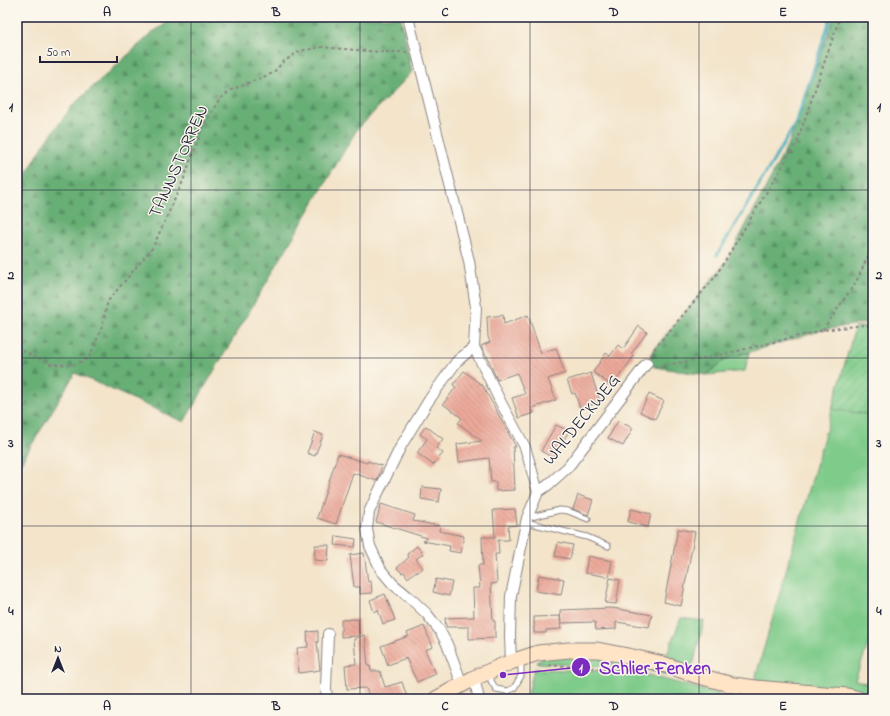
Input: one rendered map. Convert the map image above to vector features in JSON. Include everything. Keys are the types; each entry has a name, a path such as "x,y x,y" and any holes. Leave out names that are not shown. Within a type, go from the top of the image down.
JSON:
{"main road":[{"path":"436,699 468,681 516,660 538,653 569,650 597,650 628,656 663,664 733,685 846,696 859,699"}],"street":[{"path":"408,17 469,262 476,307 474,347 500,403 525,447 538,492 526,520 511,596 510,636 516,660"},
{"path":"474,347 457,361 429,400 401,446 369,512 367,528 370,546 381,570 393,584 427,614 447,644 457,672 468,681 479,699"},
{"name":"WALDECKWEG","path":"538,492 568,467 647,363"},
{"path":"327,699 328,634"}],"lane":[{"path":"526,520 560,510 568,511 588,519"},
{"path":"526,520 587,538 608,546"},
{"path":"491,670 491,681 496,689 506,691 514,688 521,676 516,660"}],"path":[{"path":"840,17 797,142 715,277 655,348 647,363 655,367 717,356 823,330 864,324 873,326"},
{"name":"TANNSTORREN","path":"17,348 50,364 73,365 89,358 100,330 108,301 153,247 183,181 203,126 219,100 231,90 273,73 283,62 300,51 322,47 379,52 416,52"},
{"path":"823,330 856,282 873,246"},
{"path":"547,665 637,672"}],"green space":[{"path":"176,17 401,17 412,72 356,131 184,422 75,373 19,466 17,465 17,191 43,146 72,106 153,32"},
{"path":"834,17 873,17 873,325 864,323 823,330 726,359 706,375 655,367 647,363 655,348 727,261 789,143"},
{"path":"867,326 873,328 873,415 832,409 855,327"},
{"path":"749,352 745,371 706,375 726,359"},
{"path":"832,409 873,415 873,631 855,680 873,685 873,696 818,688 754,683"},
{"path":"681,618 704,621 692,669 665,659"},
{"path":"576,655 629,661 720,689 645,669 536,662 545,657"},
{"path":"534,669 637,672 719,694 718,699 528,699"}],"building":[{"path":"503,315 504,324 528,315 541,353 556,348 565,373 548,379 556,400 532,408 534,413 519,418 512,398 525,394 517,373 497,380 481,346 490,342 488,337 487,317"},
{"path":"639,326 647,332 631,354 634,356 612,386 593,372 606,353 610,356 618,345 623,349"},
{"path":"464,371 483,386 516,447 513,447 515,490 496,491 496,482 491,482 489,458 459,462 457,444 482,441 458,423 462,418 443,404 456,387 453,385"},
{"path":"591,373 600,402 580,408 575,393 572,394 567,380"},
{"path":"649,394 664,401 655,419 640,412"},
{"path":"618,421 633,428 623,446 608,438"},
{"path":"556,425 569,431 553,458 541,451"},
{"path":"426,426 443,439 436,448 443,453 433,465 417,453 427,439 420,434"},
{"path":"315,432 323,435 315,456 307,453"},
{"path":"338,454 382,466 377,481 353,473 336,524 317,518"},
{"path":"422,487 441,489 439,502 421,499"},
{"path":"578,495 593,500 588,515 573,509"},
{"path":"381,504 415,515 413,521 440,526 439,531 464,536 461,553 449,551 450,546 423,541 427,538 376,522"},
{"path":"515,509 517,525 508,526 509,540 498,540 499,554 495,554 497,583 491,584 493,621 495,621 495,638 469,639 469,627 446,627 445,618 474,617 473,588 480,588 478,565 483,565 482,537 495,537 493,510"},
{"path":"631,509 651,514 648,527 628,522"},
{"path":"678,529 695,532 681,606 664,602"},
{"path":"336,536 356,539 355,547 335,545"},
{"path":"558,542 573,545 570,559 555,556"},
{"path":"315,545 329,545 328,561 314,560"},
{"path":"417,546 423,554 416,559 423,568 417,573 416,571 408,578 404,572 402,573 397,568 409,557 407,554"},
{"path":"364,553 368,582 371,581 372,593 360,594 360,587 354,587 350,555"},
{"path":"588,556 612,561 609,577 585,573"},
{"path":"539,575 564,579 561,595 536,591"},
{"path":"610,578 620,580 616,604 605,603"},
{"path":"436,579 452,582 449,596 433,592"},
{"path":"385,594 395,620 383,624 378,610 374,612 370,600"},
{"path":"612,608 652,615 649,627 616,622 616,629 596,630 595,622 561,623 560,610"},
{"path":"560,616 561,629 546,630 546,633 534,633 534,617"},
{"path":"358,619 359,636 341,637 341,620"},
{"path":"424,626 433,647 425,650 436,674 417,682 406,658 388,665 381,646 409,636 407,633"},
{"path":"318,631 317,642 320,670 299,673 297,648 308,647 307,632"},
{"path":"365,635 368,666 370,666 371,671 380,671 385,687 402,682 407,697 403,699 370,699 366,688 347,689 345,665 356,664 354,639"}],"waterway":[{"path":"717,255 796,123 831,17"}],"place":[{"name":"Schlier Fenken","path":"503,675"}]}
